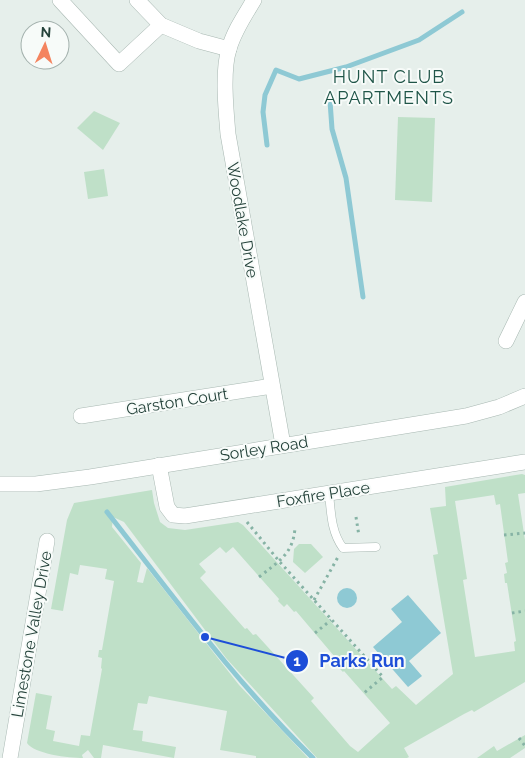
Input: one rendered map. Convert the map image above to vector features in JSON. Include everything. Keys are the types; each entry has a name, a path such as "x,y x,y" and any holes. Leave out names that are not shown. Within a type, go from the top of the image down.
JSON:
{"street":[{"path":"60,0 120,64 161,25"},
{"path":"137,0 161,25 199,41 229,49"},
{"name":"Woodlake Drive","path":"254,0 229,49 225,81 228,134 283,445"},
{"path":"506,341 525,302"},
{"name":"Garston Court","path":"81,416 272,386"},
{"name":"Sorley Road","path":"0,484 36,484 90,478 466,416 499,407 525,396"},
{"name":"Foxfire Place","path":"160,465 167,507 173,515 185,516 525,462"},
{"name":"Limestone Valley Drive","path":"10,757 47,541"}],"lane":[{"path":"329,493 333,528 343,548 360,549 376,547"}],"path":[{"path":"235,508 278,561 383,677 364,693"},
{"path":"356,517 360,549"},
{"path":"259,577 286,556 291,546 295,528"},
{"path":"504,535 525,533"},
{"path":"314,600 343,548"},
{"path":"512,613 525,611"},
{"path":"315,633 331,620"},
{"path":"520,738 525,746"}],"green space":[{"path":"94,111 120,123 103,150 77,128"},
{"path":"398,117 435,118 432,202 395,200"},
{"path":"104,169 108,196 88,199 84,172"},
{"path":"525,475 525,493 518,494 525,540 525,682 474,712 472,710 464,714 404,748 409,757 317,758 226,658 124,522 113,517 112,527 141,563 137,582 143,583 147,568 239,685 308,758 256,758 256,756 220,750 227,711 149,696 147,704 138,703 133,730 143,731 142,741 176,747 174,758 103,745 101,758 94,758 88,750 82,755 83,758 69,757 44,753 27,743 36,693 52,696 46,729 55,731 53,741 79,746 81,735 90,736 102,669 102,658 98,657 99,650 102,650 114,581 105,579 107,569 80,565 78,575 70,573 63,611 51,609 67,520 74,503 152,490 160,522 168,528 185,530 238,522 243,525 392,689 396,686 416,705 453,674 433,555 438,554 430,508 446,506 445,487","holes":["494,495 496,505 500,504 508,562 505,563 507,573 504,574 516,641 514,642 515,651 475,657 463,580 467,579 455,501","220,547 226,553 233,547 279,599 278,601 284,607 287,604 294,612 296,611 340,663 337,666 344,671 390,723 358,752 350,746 311,701 314,698 256,634 253,635 247,628 245,629 200,578 206,572 199,564"]},
{"path":"299,544 311,544 323,557 305,573 293,562 294,549"},
{"path":"525,735 525,748 510,758 477,758 494,746 497,751"}],"water":[{"path":"347,588 354,591 357,598 354,605 347,608 340,605 337,598 340,591"},
{"path":"408,595 441,633 409,661 422,676 408,687 373,647 402,622 391,609"}],"waterway":[{"path":"267,145 263,112 265,95 276,70 299,79 346,67 419,40 462,12"},
{"path":"330,101 332,129 346,178 363,297"},
{"path":"107,512 231,669 313,758"}],"place":[{"name":"Parks Run","path":"205,637"}],"district":[{"name":"HUNT CLUB APARTMENTS","path":"389,87"}]}
